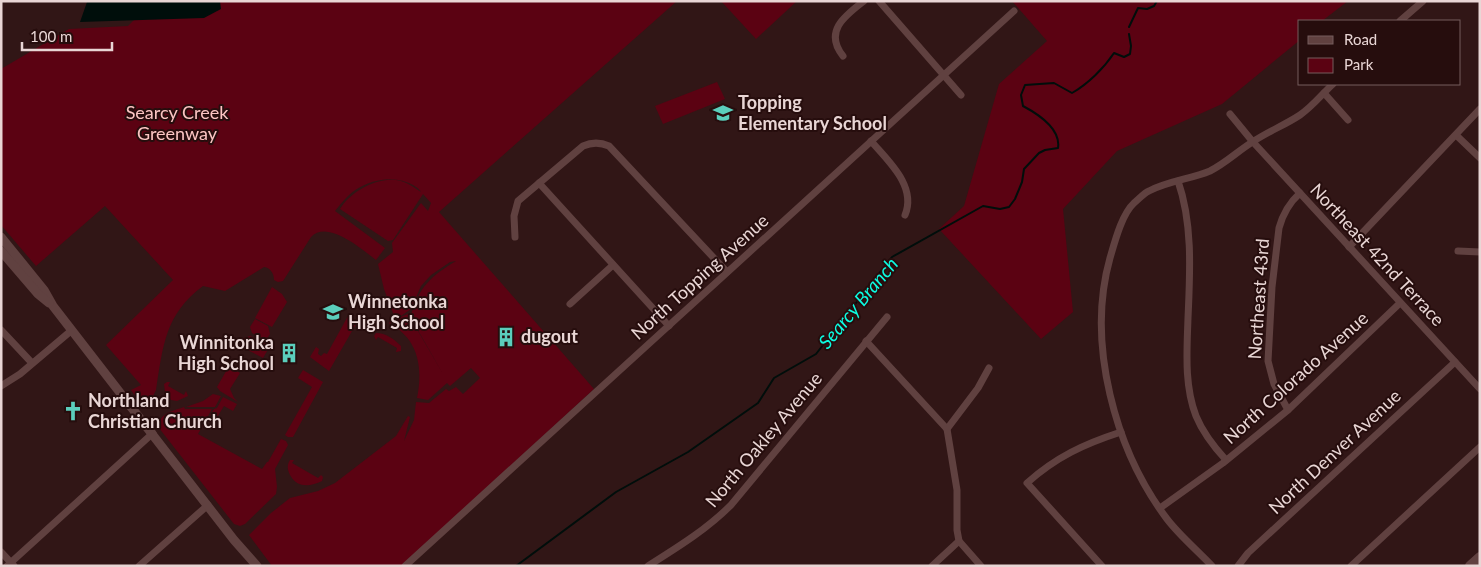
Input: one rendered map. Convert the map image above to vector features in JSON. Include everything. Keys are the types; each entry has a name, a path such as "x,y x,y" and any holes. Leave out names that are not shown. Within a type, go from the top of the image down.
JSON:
{"main road":[{"path":"1470,566 1480,557"}],"street":[{"path":"842,56 835,40 838,28 844,17 864,1"},
{"path":"879,1 961,94"},
{"path":"1401,20 1423,1"},
{"name":"North Topping Avenue","path":"405,566 1014,11"},
{"path":"1212,566 1168,520 1140,476 1121,432 1112,404 1103,348 1104,295 1108,265 1120,227 1131,205 1148,191 1213,169 1253,142 1301,114 1332,85"},
{"path":"1324,93 1348,120"},
{"path":"1349,247 1480,109"},
{"name":"Northeast 42nd Terrace","path":"1230,114 1253,142 1480,389"},
{"path":"1456,136 1480,158"},
{"path":"871,140 904,182 908,198 905,215"},
{"path":"515,238 515,208 524,196 583,146 591,143 605,144 609,146 727,272"},
{"path":"1178,181 1187,215 1189,234 1187,348 1190,395 1202,429 1217,451 1226,460"},
{"path":"539,182 668,326"},
{"name":"Northeast 43rd","path":"1288,410 1274,384 1268,361 1272,287 1281,219 1290,203 1300,193"},
{"path":"1,237 6,255 38,294 53,306 234,540 257,566"},
{"path":"1458,251 1480,252"},
{"path":"570,304 613,264"},
{"name":"North Colorado Avenue","path":"1160,508 1226,460 1288,410 1400,302"},
{"name":"North Oakley Avenue","path":"648,566 697,535 718,518 887,317"},
{"path":"1,330 32,363"},
{"path":"1,386 14,379 72,330"},
{"path":"866,341 947,429 957,490 957,530 960,541 980,566"},
{"name":"North Denver Avenue","path":"1238,566 1248,553 1455,362"},
{"path":"947,429 978,388 989,368"},
{"path":"1102,566 1026,483 1048,465 1072,450 1121,432"},
{"path":"1,552 10,565 153,433"},
{"path":"1351,566 1480,447"},
{"path":"139,566 208,505"},
{"path":"932,566 960,541"}],"green space":[{"name":"Searcy Creek Greenway","path":"153,1 677,1 439,212 594,389 402,566 272,566 249,535 271,513 290,498 318,491 335,483 396,436 408,416 410,417 404,441 414,420 416,402 429,403 446,389 449,391 456,387 463,394 480,378 471,368 450,386 447,383 428,400 417,398 419,368 416,354 409,340 399,329 395,321 389,324 393,313 384,289 378,264 393,252 392,243 421,203 428,211 431,203 423,194 393,240 388,241 340,209 351,196 375,182 384,180 401,181 421,192 415,186 399,180 391,179 376,181 354,191 335,211 385,248 376,260 354,243 335,233 318,232 311,237 283,281 278,282 274,280 272,272 264,267 225,291 203,286 190,297 173,320 164,345 156,390 152,398 142,402 138,400 131,390 141,385 106,345 173,280 105,206 36,266 1,225 1,69 69,29 128,26","holes":["456,261 427,283 418,297 411,315 443,374 408,314 398,318 411,309 421,286 431,275 450,262"]},
{"path":"721,1 797,1 756,39"},
{"path":"1012,1 1348,1 1323,20 1298,20 1298,42 1222,104 1117,151 1063,209 1073,312 1041,339 939,229 964,206 999,84 1047,41"},
{"path":"717,82 725,99 663,124 655,106"},
{"path":"272,287 282,294 287,302 272,327 255,318"},
{"path":"348,316 356,324 329,371 310,357 316,347 319,349 318,354 321,356 324,353 327,354"},
{"path":"255,319 268,326 270,334 268,337 271,338 272,343 252,333 250,327"},
{"path":"376,333 393,339 401,346 401,351 396,352 397,348 378,337 376,340 374,336"},
{"path":"250,336 270,346 263,358 240,346 244,338"},
{"path":"229,366 240,373 230,389 238,402 220,391 217,387"},
{"path":"303,370 323,382 293,437 288,437 285,435 312,387 298,378"},
{"path":"170,382 168,386 184,395 186,391 188,396 177,401 171,400 165,392 164,384"},
{"path":"213,394 221,396 215,407 186,407 203,401"},
{"path":"223,397 237,404 233,411 224,406 216,419 210,415 217,408"},
{"path":"184,407 185,409 212,409 198,434 262,469 281,439 286,441 288,445 275,469 276,494 245,524 240,526 234,524 159,428 159,423 164,416 171,411"},
{"path":"290,460 294,460 292,463 318,478 321,475 323,477 322,481 308,485 296,482 288,471"}],"shaded area":[{"path":"220,1 221,9 204,18 80,22 87,2"}],"waterway":[{"name":"Searcy Branch","path":"1129,27 1138,8 1147,9 1154,6 1157,1"},
{"name":"Searcy Branch","path":"516,566 616,492 688,452 758,403 774,378 816,354 892,257 983,206 1000,209 1009,207 1015,199 1022,182 1024,169 1039,153 1058,148 1058,141 1052,128 1035,113 1023,106 1021,95 1025,85 1054,83 1072,93 1095,75 1114,53 1124,57 1130,54 1129,34"}],"place":[{"name":"Topping Elementary School","path":"723,113"},
{"name":"Winnetonka High School","path":"333,312"},
{"name":"dugout","path":"506,337"},
{"name":"Winnitonka High School","path":"289,353"},
{"name":"Northland Christian Church","path":"73,411"}]}
